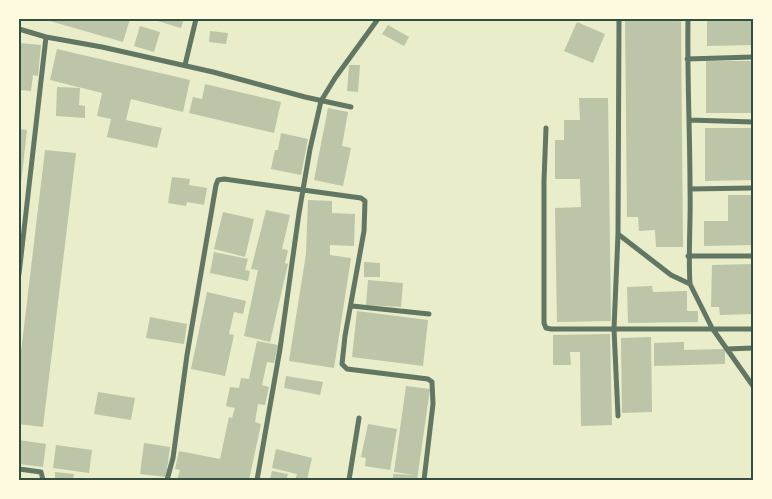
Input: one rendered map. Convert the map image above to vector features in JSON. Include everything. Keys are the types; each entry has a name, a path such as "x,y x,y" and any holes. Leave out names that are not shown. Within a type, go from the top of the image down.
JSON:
{"street":[{"path":"185,65 196,19"},
{"path":"256,480 280,349 310,149 321,101 335,78 378,19"},
{"path":"618,416 614,329 618,234 619,19"},
{"path":"688,19 690,189 688,256 690,284 712,328 753,386"},
{"path":"19,28 46,37 185,65 321,101 351,107"},
{"path":"19,274 46,37"},
{"path":"687,59 753,57"},
{"path":"689,120 753,122"},
{"path":"546,128 544,181 544,323 546,328 753,329"},
{"path":"167,480 173,458 187,355 217,182 224,179 361,198 365,201 364,231 342,359 344,367 347,369 428,379 433,385 433,404 424,480"},
{"path":"690,189 753,188"},
{"path":"618,234 671,275 690,284"},
{"path":"688,256 753,256"},
{"path":"352,306 429,314"},
{"path":"727,348 753,348"},
{"path":"349,480 359,418"},
{"path":"19,469 41,472 43,480"}],"building":[{"path":"43,19 130,19 123,42"},
{"path":"151,19 184,19 181,28"},
{"path":"625,19 681,19 683,247 656,247 655,230 639,231 638,217 627,217"},
{"path":"707,19 753,19 753,45 707,46"},
{"path":"577,22 605,34 593,63 564,51"},
{"path":"388,25 409,37 404,46 382,34"},
{"path":"140,26 160,32 154,52 134,46"},
{"path":"210,31 228,33 226,44 209,42"},
{"path":"19,43 41,45 38,76 33,75 31,91 19,90"},
{"path":"57,49 190,80 183,112 131,99 126,120 162,128 157,148 107,137 111,119 97,116 102,93 50,80"},
{"path":"706,61 753,61 753,113 706,113"},
{"path":"349,65 360,65 358,92 347,91"},
{"path":"205,84 281,102 274,133 189,113 193,97 202,99"},
{"path":"57,87 80,88 79,105 85,106 85,118 56,116"},
{"path":"579,98 608,98 611,321 557,322 555,208 581,207 580,179 555,179 555,140 564,140 564,120 580,120"},
{"path":"328,108 348,112 342,146 351,148 343,186 314,180"},
{"path":"705,128 753,128 753,180 705,181"},
{"path":"19,129 27,130 20,192 19,192"},
{"path":"281,133 308,139 301,175 271,169 275,150 278,150"},
{"path":"45,150 76,153 43,427 19,424 19,369"},
{"path":"172,177 190,179 189,185 207,188 204,205 187,202 186,206 168,203"},
{"path":"728,195 753,195 753,245 704,246 704,221 728,221"},
{"path":"308,200 332,201 332,213 355,214 354,246 330,245 330,255 351,258 334,368 289,361 306,254"},
{"path":"266,210 290,215 282,249 288,250 285,263 288,264 270,342 244,336 258,270 251,269"},
{"path":"223,212 254,219 245,257 214,249"},
{"path":"214,252 248,259 245,270 250,271 248,281 210,273"},
{"path":"364,262 380,263 380,277 364,277"},
{"path":"753,264 753,314 720,315 719,307 711,307 712,265"},
{"path":"368,280 403,283 401,307 366,305"},
{"path":"652,286 653,292 687,291 687,311 698,311 698,322 628,323 627,287"},
{"path":"207,292 246,301 243,314 234,312 229,334 234,335 225,376 191,369"},
{"path":"357,311 428,320 423,366 352,357"},
{"path":"150,317 187,324 184,344 146,338"},
{"path":"610,334 612,425 581,426 580,352 570,352 571,365 553,365 553,335"},
{"path":"651,337 652,412 622,413 621,338"},
{"path":"257,341 278,345 274,363 267,362 262,385 269,387 265,405 258,404 255,422 261,424 249,480 177,480 180,470 175,469 179,451 220,459 229,417 232,418 235,408 226,406 230,387 239,388 241,378 249,379"},
{"path":"684,342 684,350 725,349 725,364 654,366 654,343"},
{"path":"286,376 323,382 320,395 284,388"},
{"path":"406,386 430,389 417,480 393,480 393,474 415,475 394,472"},
{"path":"98,392 135,398 131,420 94,414"},
{"path":"368,424 397,429 390,470 365,466 366,458 361,457"},
{"path":"19,440 46,444 43,467 19,464"},
{"path":"144,443 170,447 166,477 140,474"},
{"path":"56,445 92,450 89,473 53,468"},
{"path":"276,449 312,458 307,480 295,480 297,474 272,468"},
{"path":"272,471 288,474 286,480 270,479"},
{"path":"55,472 74,474 73,480 55,480"}]}
